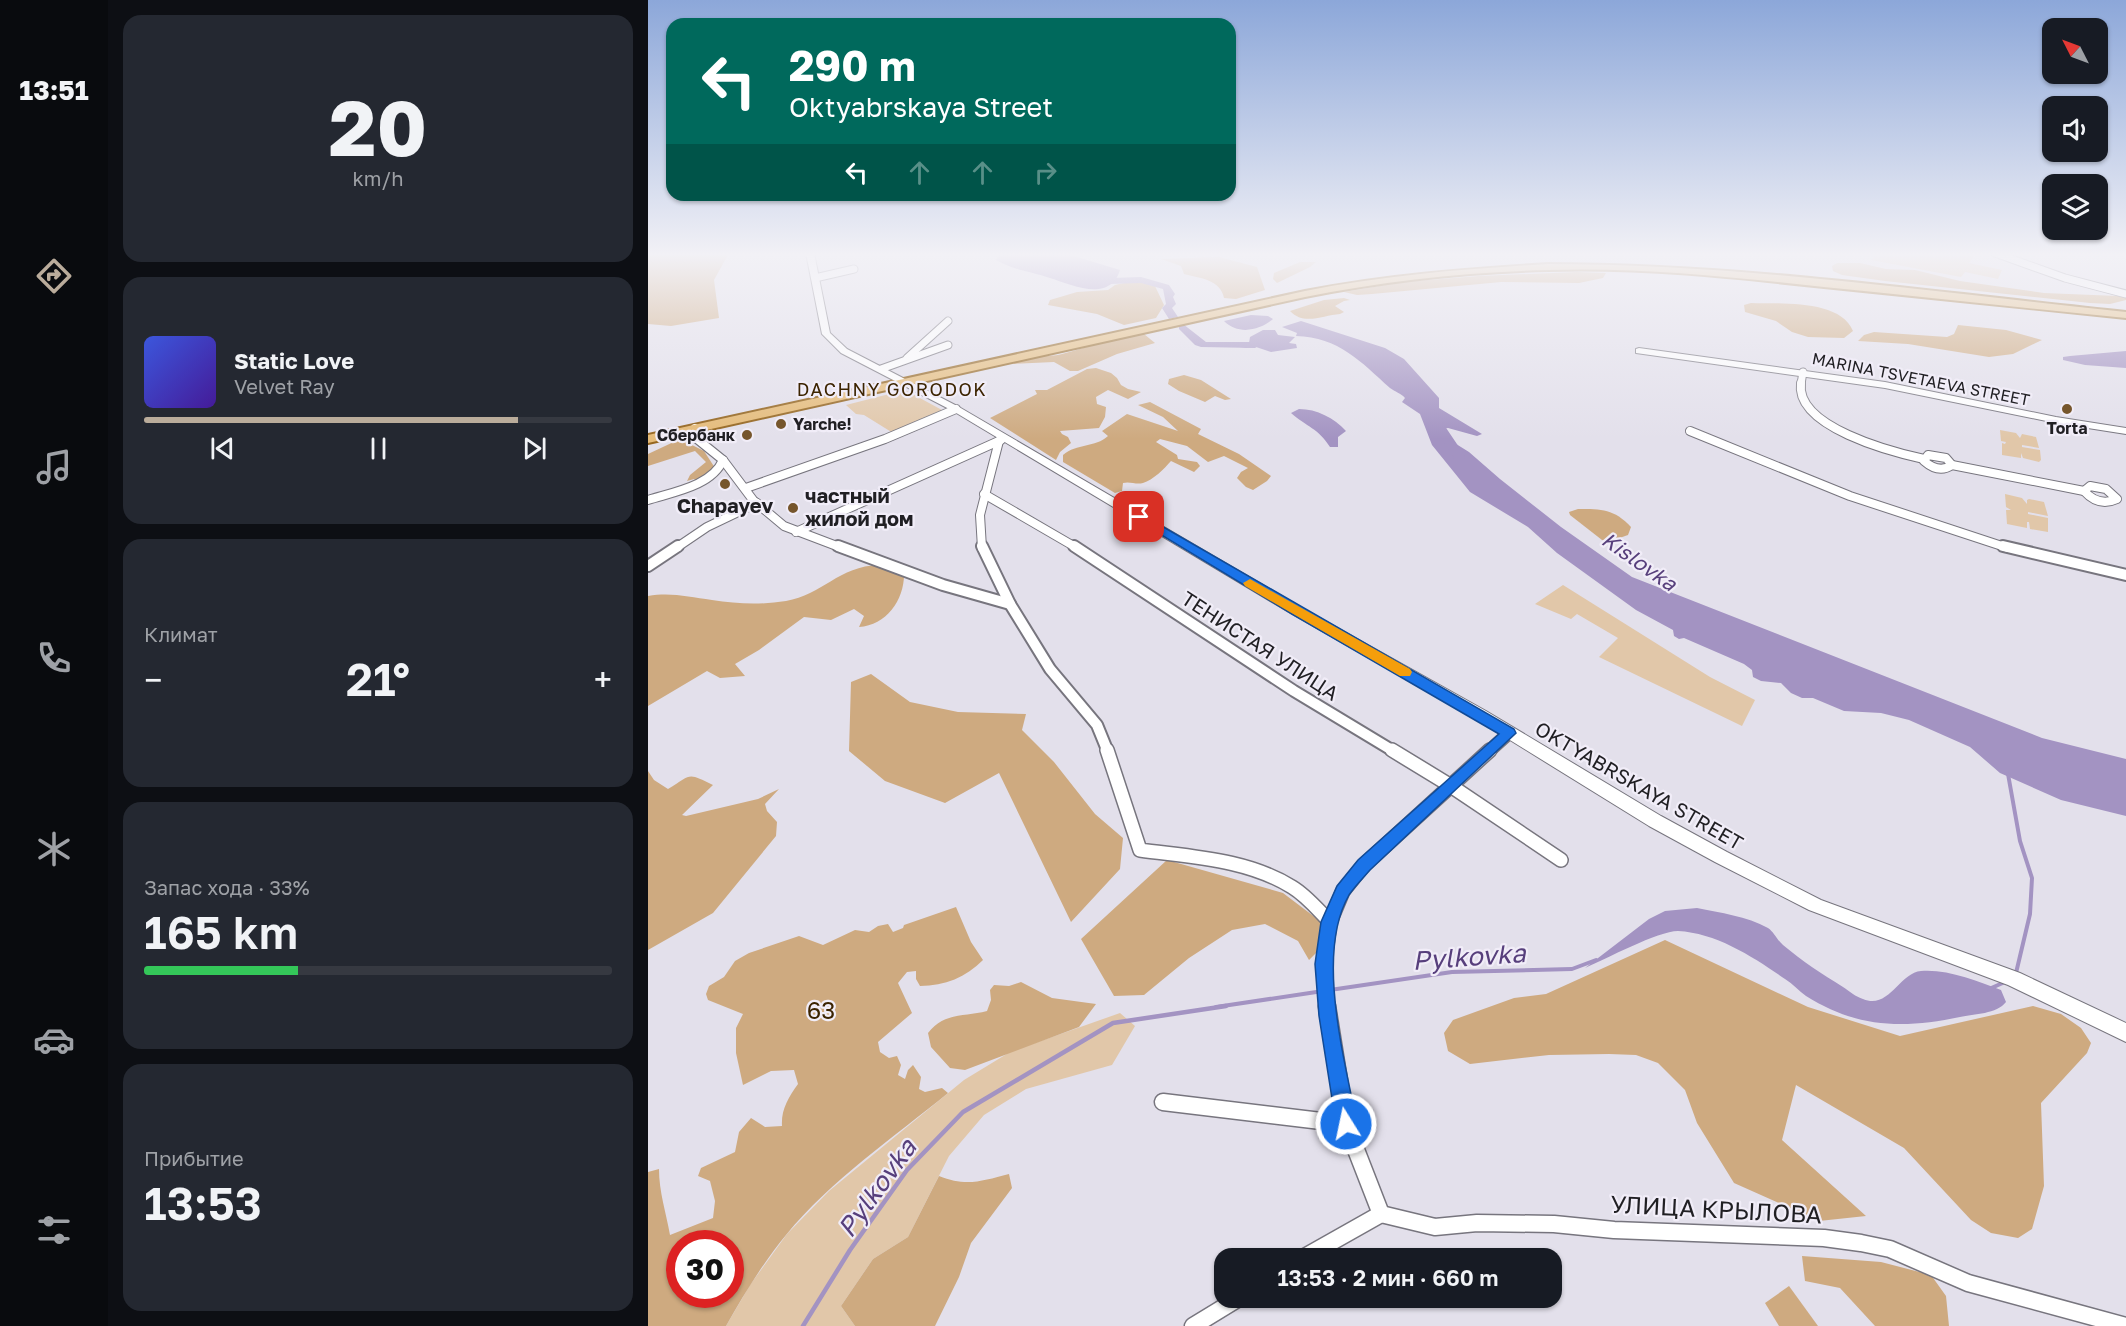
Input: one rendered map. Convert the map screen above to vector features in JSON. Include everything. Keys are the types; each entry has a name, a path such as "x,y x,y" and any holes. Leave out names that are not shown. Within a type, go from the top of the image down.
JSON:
{"main road":[{"path":"648,439 1211,315"}],"street":[{"name":"OKTYABRSKAYA STREET","path":"822,315 826,334 844,351 956,409 1002,439 1509,733 1655,821 1815,905 2014,979 2126,1033"},
{"path":"903,362 948,321"},
{"path":"881,369 948,345"},
{"name":"MARINA TSVETAEVA STREET","path":"1639,351 1803,372 2126,431"},
{"path":"1803,372 1799,384 1802,398 1813,412 1827,423 1865,442 1924,459 1926,463 1937,468 1946,469 1952,465 2084,491 2092,499 2103,502 2112,502 2121,498 2101,487 2086,487 2084,491"},
{"path":"746,488 885,439 956,409"},
{"path":"695,428 697,439 723,460 773,519 796,532 944,585 1010,604"},
{"path":"1690,430 1837,492 1928,525 2033,554 2126,575"},
{"path":"1002,439 984,494 979,523 982,548 1010,604 1050,669 1097,725 1119,781 1140,850 1227,862 1261,873 1293,888 1330,922"},
{"path":"796,532 1002,439"},
{"path":"711,477 722,466 723,460"},
{"path":"648,500 711,477 735,473"},
{"name":"ТЕНИСТАЯ УЛИЦА","path":"984,494 1079,549 1294,690 1451,786 1561,861"},
{"path":"648,566 707,527 757,502"},
{"path":"1321,1248 1381,1214 1346,1124 1327,1005 1324,964 1330,922 1343,891 1364,865 1509,733"},
{"path":"1162,1102 1205,1105 1346,1124"},
{"name":"УЛИЦА КРЫЛОВА","path":"1381,1214 1435,1227 1477,1223 1554,1224 1626,1231 1824,1238 1861,1243 1890,1249 1968,1283 2126,1326"},
{"path":"1193,1326 1223,1308"}],"shaded area":[{"path":"1251,315 1268,316 1273,319 1255,329 1248,330 1236,328 1224,321"},
{"path":"1301,321 1385,348 1404,359 1439,398 1439,408 1482,434 1477,436 1448,428 1437,430 1440,434 1469,452 1561,527 1632,577 2042,738 2126,759 2126,816 2061,800 2000,773 1970,747 1909,720 1881,713 1844,711 1813,698 1802,698 1791,693 1781,683 1761,681 1753,677 1752,670 1744,664 1684,638 1679,639 1674,636 1673,630 1636,610 1557,553 1528,527 1470,492 1432,445 1420,414 1402,402 1405,398 1403,396 1390,388 1359,360 1337,346 1311,337 1296,336 1297,333 1282,327"},
{"path":"1263,330 1275,330 1278,335 1295,337 1289,343 1296,344 1297,348 1271,352 1256,347 1235,346 1249,343 1250,337"},
{"path":"2126,351 2126,368 2085,365 2063,360 2063,357"},
{"path":"905,390 942,410 942,413 893,433 864,415 856,414 846,405"},
{"path":"1299,409 1319,413 1331,418 1341,426 1346,431 1338,437 1338,447 1330,447 1317,432 1291,413"},
{"path":"2000,430 2016,433 2020,438 2022,434 2036,437 2039,448 2022,445 2022,447 2040,450 2041,460 2039,462 2023,458 2021,453 2021,458 2002,455 2002,443 2006,442 2001,441"},
{"path":"2005,494 2022,498 2027,504 2029,499 2044,502 2048,516 2028,512 2028,514 2048,518 2048,532 2030,529 2029,522 2027,522 2027,528 2007,524 2006,510 2011,510 2006,507"},
{"path":"1563,585 1710,677 1755,700 1742,726 1599,657 1618,638 1577,614 1571,619 1535,604"},
{"path":"1697,908 1742,918 1768,928 1797,956 1863,999 1880,1000 1913,973 1931,971 1962,976 2001,990 2006,1002 1991,1011 1939,1021 1900,1024 1862,1020 1825,1007 1735,948 1707,936 1678,931 1645,940 1585,968 1649,919 1665,911"},
{"path":"1120,1013 1135,1026 1112,1065 1026,1089 984,1115 949,1156 908,1237 873,1259 841,1306 855,1326 726,1326 737,1308 744,1308 744,1295 787,1234 829,1191 964,1080 1010,1052"}],"green space":[{"path":"648,315 719,315 719,318 671,326 648,324"},
{"path":"1099,315 1158,315 1156,318 1124,325"},
{"path":"1295,315 1334,315 1307,319"},
{"path":"1755,315 1838,315 1853,331 1844,338 1808,337 1792,332 1776,321"},
{"path":"1958,325 2006,330 2042,340 2013,354 1989,357 1908,344 1858,341 1864,335 1874,332 1947,337 1954,334"},
{"path":"1144,334 1155,343 1117,354 1078,371 1070,371 1054,362 1013,364 1031,356 1056,355 1113,339"},
{"path":"1096,368 1111,373 1121,385 1128,389 1141,392 1128,399 1108,390 1096,397 1097,404 1106,407 1105,417 1099,428 1060,431 1068,437 1071,443 1060,452 1056,460 990,418 1037,394 1035,390 1047,390 1087,369"},
{"path":"1184,375 1201,380 1231,399 1225,400 1215,396 1205,402 1168,384 1169,379"},
{"path":"1150,402 1201,429 1198,434 1239,454 1271,476 1253,490 1237,478 1248,468 1224,456 1208,462 1187,446 1160,439 1156,442 1177,455 1178,459 1197,462 1200,466 1194,472 1171,461 1147,482 1123,483 1122,491 1115,493 1063,462 1063,455 1068,451 1103,440 1108,436 1102,431 1127,414 1178,431 1163,417 1138,405"},
{"path":"680,439 704,451 715,468 697,481 694,479 687,481 690,475 706,462 695,451 648,466 648,454"},
{"path":"1578,509 1613,513 1631,527 1628,535 1608,542 1602,540 1570,515 1569,512"},
{"path":"879,565 904,572 904,582 898,601 886,616 878,621 859,627 864,616 854,609 831,620 804,617 759,650 735,664 745,676 720,678 707,671 648,706 648,596 672,595 740,603 786,601 810,593 853,570"},
{"path":"871,674 910,702 958,712 1026,714 1022,730 1054,762 1095,814 1123,838 1120,869 1071,922 999,773 945,803 885,781 849,751 851,682"},
{"path":"648,771 654,780 668,789 690,776 713,785 682,815 686,816 758,799 779,789 765,804 767,811 777,822 776,836 713,913 648,950"},
{"path":"1167,860 1283,893 1320,921 1323,946 1309,960 1298,941 1265,924 1232,930 1189,958 1144,995 1114,996 1081,939"},
{"name":"63","path":"956,907 971,942 983,960 962,976 938,984 920,986 916,979 916,971 907,972 898,983 912,1013 878,1042 880,1052 889,1058 897,1056 901,1065 898,1075 905,1079 908,1070 913,1065 921,1077 919,1089 925,1092 942,1088 948,1093 863,1160 823,1196 786,1235 744,1296 744,1230 683,1230 713,1218 715,1201 710,1181 698,1176 701,1168 735,1152 739,1132 751,1118 765,1127 782,1126 786,1104 798,1084 794,1070 771,1071 743,1085 736,1053 736,1028 743,1014 708,1000 706,994 709,986 724,977 735,961 749,953 799,936 823,945 855,930 869,932 878,926 888,924 893,932 903,928 904,925"},
{"path":"1665,940 1808,1007 1900,1036 2033,1006 2061,1014 2081,1028 2091,1043 2087,1053 2041,1103 2044,1186 2032,1229 2018,1238 1991,1233 1971,1220 1904,1148 1796,1085 1782,1140 1866,1216 1819,1221 1734,1183 1697,1123 1685,1090 1658,1063 1636,1055 1609,1054 1549,1055 1470,1064 1448,1051 1444,1033 1453,1020 1514,998 1546,994"},
{"path":"1021,982 1052,998 1096,1004 1079,1027 965,1070 950,1068 931,1047 928,1033 934,1026 948,1018 987,1011 991,1000 990,990 994,985 1009,986"},
{"name":"63","path":"659,1169 661,1194 669,1230 666,1230 666,1308 737,1308 726,1326 648,1326 648,1172"},
{"path":"1009,1174 1012,1188 971,1243 959,1277 935,1326 855,1326 841,1306 873,1259 908,1237 939,1176 966,1182 982,1181"},
{"path":"1802,1256 1881,1262 1931,1275 1946,1296 1949,1326 1875,1326 1840,1288 1805,1281"},
{"path":"1789,1286 1818,1326 1779,1326 1765,1303"}],"waterway":[{"name":"Kislovka","path":"1183,327 1199,343 1205,345 1255,345"},
{"name":"Kislovka","path":"1430,413 1459,456"},
{"name":"Pylkovka","path":"2008,774 2020,841 2032,878 2030,914 2016,973"},
{"name":"Pylkovka","path":"1330,990 1452,972 1572,969 1596,960"},
{"name":"Pylkovka","path":"1989,989 2005,982"},
{"name":"Pylkovka","path":"1216,1007 1323,991"},
{"name":"Pylkovka","path":"803,1326 850,1250 907,1170 963,1112 1113,1023 1226,1006"}],"slow traffic":[{"path":"1250,583 1405,672"}],"place":[{"name":"Torta","path":"2067,409"},
{"name":"Yarche!","path":"781,424"},
{"name":"Сбербанк","path":"747,435"},
{"name":"Chapayev","path":"725,484"},
{"name":"частный жилой дом","path":"793,508"}],"district":[{"name":"DACHNY GORODOK","path":"892,390"}],"route":[{"path":"1139,517 1509,733 1364,865 1343,891 1330,922 1324,964 1328,1016 1346,1124"}]}
